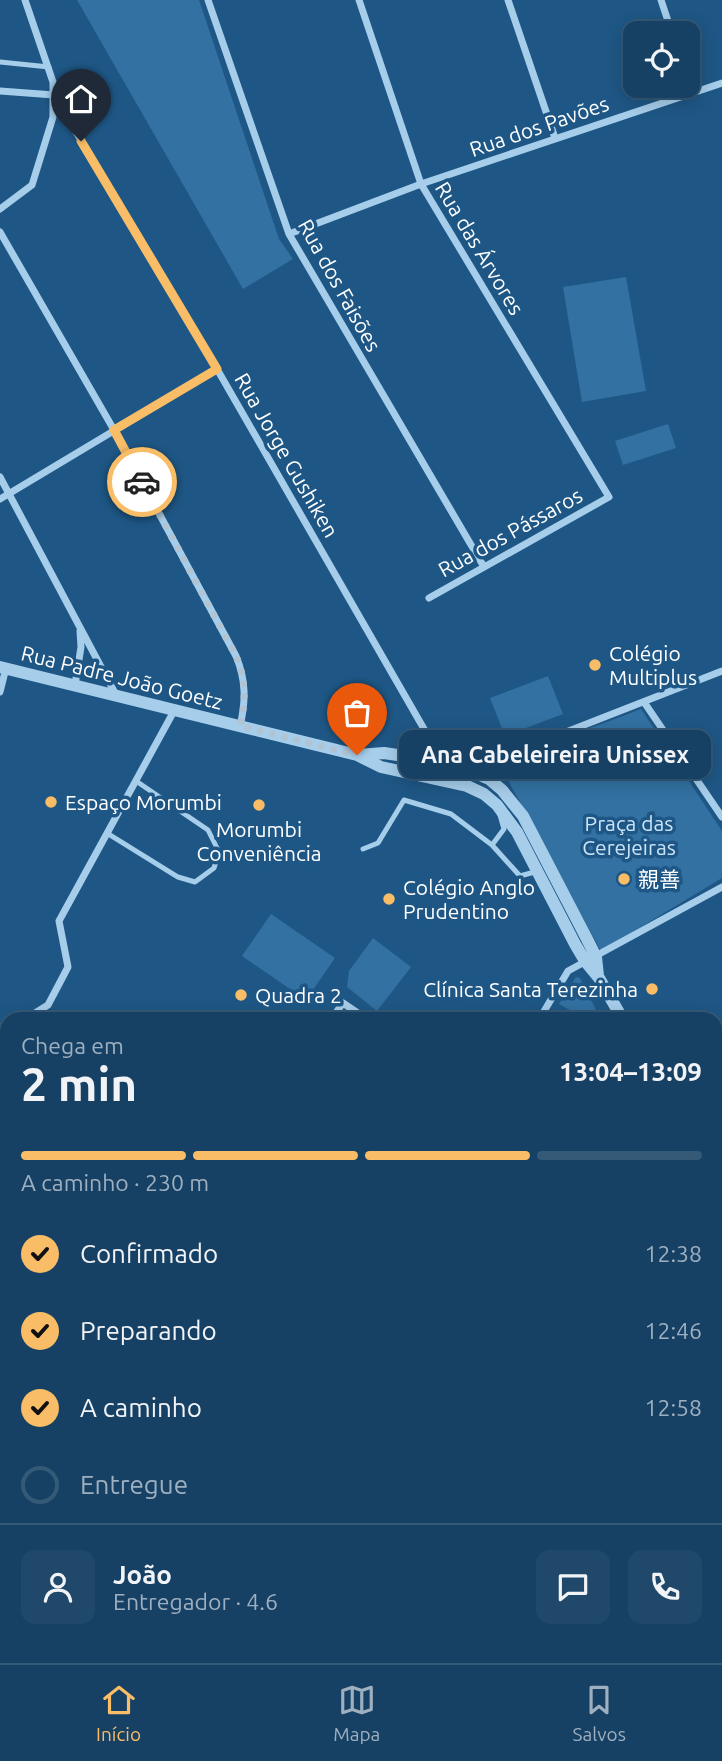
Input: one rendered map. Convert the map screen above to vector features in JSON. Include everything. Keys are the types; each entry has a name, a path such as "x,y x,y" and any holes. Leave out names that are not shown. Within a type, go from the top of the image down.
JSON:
{"street":[{"path":"0,209 32,185 52,117 53,82 25,0"},
{"name":"Rua dos Faisões","path":"208,0 289,234 484,567"},
{"name":"Rua das Árvores","path":"359,0 421,184 609,497"},
{"path":"508,0 555,138"},
{"path":"661,0 668,21"},
{"name":"Rua dos Pavões","path":"700,90 722,83"},
{"path":"0,91 54,95"},
{"name":"Rua Jorge Gushiken","path":"54,95 217,369 444,762"},
{"name":"Rua dos Pavões","path":"289,234 421,184 677,98"},
{"path":"0,232 114,430 236,656 242,669 245,690 240,726"},
{"path":"0,499 217,369"},
{"path":"0,477 116,695"},
{"name":"Rua dos Pássaros","path":"429,598 609,497"},
{"path":"75,685 80,627"},
{"path":"0,692 3,668"},
{"name":"Rua Padre João Goetz","path":"3,668 357,755 381,767 467,786 484,794 517,832 590,959"},
{"path":"469,770 722,671"},
{"path":"644,702 722,817"},
{"path":"37,1012 48,1005 68,968 59,921 174,710"},
{"name":"Rua Padre João Goetz","path":"357,755 384,753 444,762 489,779 502,790 523,816 590,959"},
{"path":"544,1012 568,971 722,887"},
{"path":"590,959 618,1012"},
{"path":"336,1012 343,1003 356,1012"}],"lane":[{"path":"0,62 49,67"},
{"path":"107,833 178,877 195,881 214,868 219,852 208,830 135,781"},
{"path":"363,849 377,843 404,800 451,814 492,845 520,876 538,871"},
{"path":"492,845 504,829 496,805"}],"green space":[{"path":"77,0 199,0 279,239 293,259 243,289"},
{"path":"626,277 646,391 582,402 563,287"},
{"path":"668,424 676,448 623,465 615,441"},
{"path":"548,676 563,714 505,736 490,698"},
{"name":"Praça das Cerejeiras","path":"641,709 722,831 722,878 601,951 510,784 508,771 514,759 531,748"},
{"path":"271,914 335,958 306,1000 242,956"},
{"path":"373,938 411,967 377,1011 347,987 349,971"},
{"path":"576,977 580,978 597,1012 573,1012 559,1004"}],"way so far":[{"path":"142,482 242,669 245,705 240,726 357,755"}],"place":[{"name":"Colégio Multiplus","path":"595,665"},
{"name":"Ana Cabeleireira Unissex","path":"357,755"},
{"name":"Espaço Morumbi","path":"51,802"},
{"name":"Morumbi Conveniência","path":"259,805"},
{"name":"親善","path":"624,879"},
{"name":"Colégio Anglo Prudentino","path":"389,899"},
{"name":"Clínica Santa Terezinha","path":"652,989"},
{"name":"Quadra 2","path":"241,995"}],"route":[{"path":"81,141 217,369 114,430 142,482"}]}
